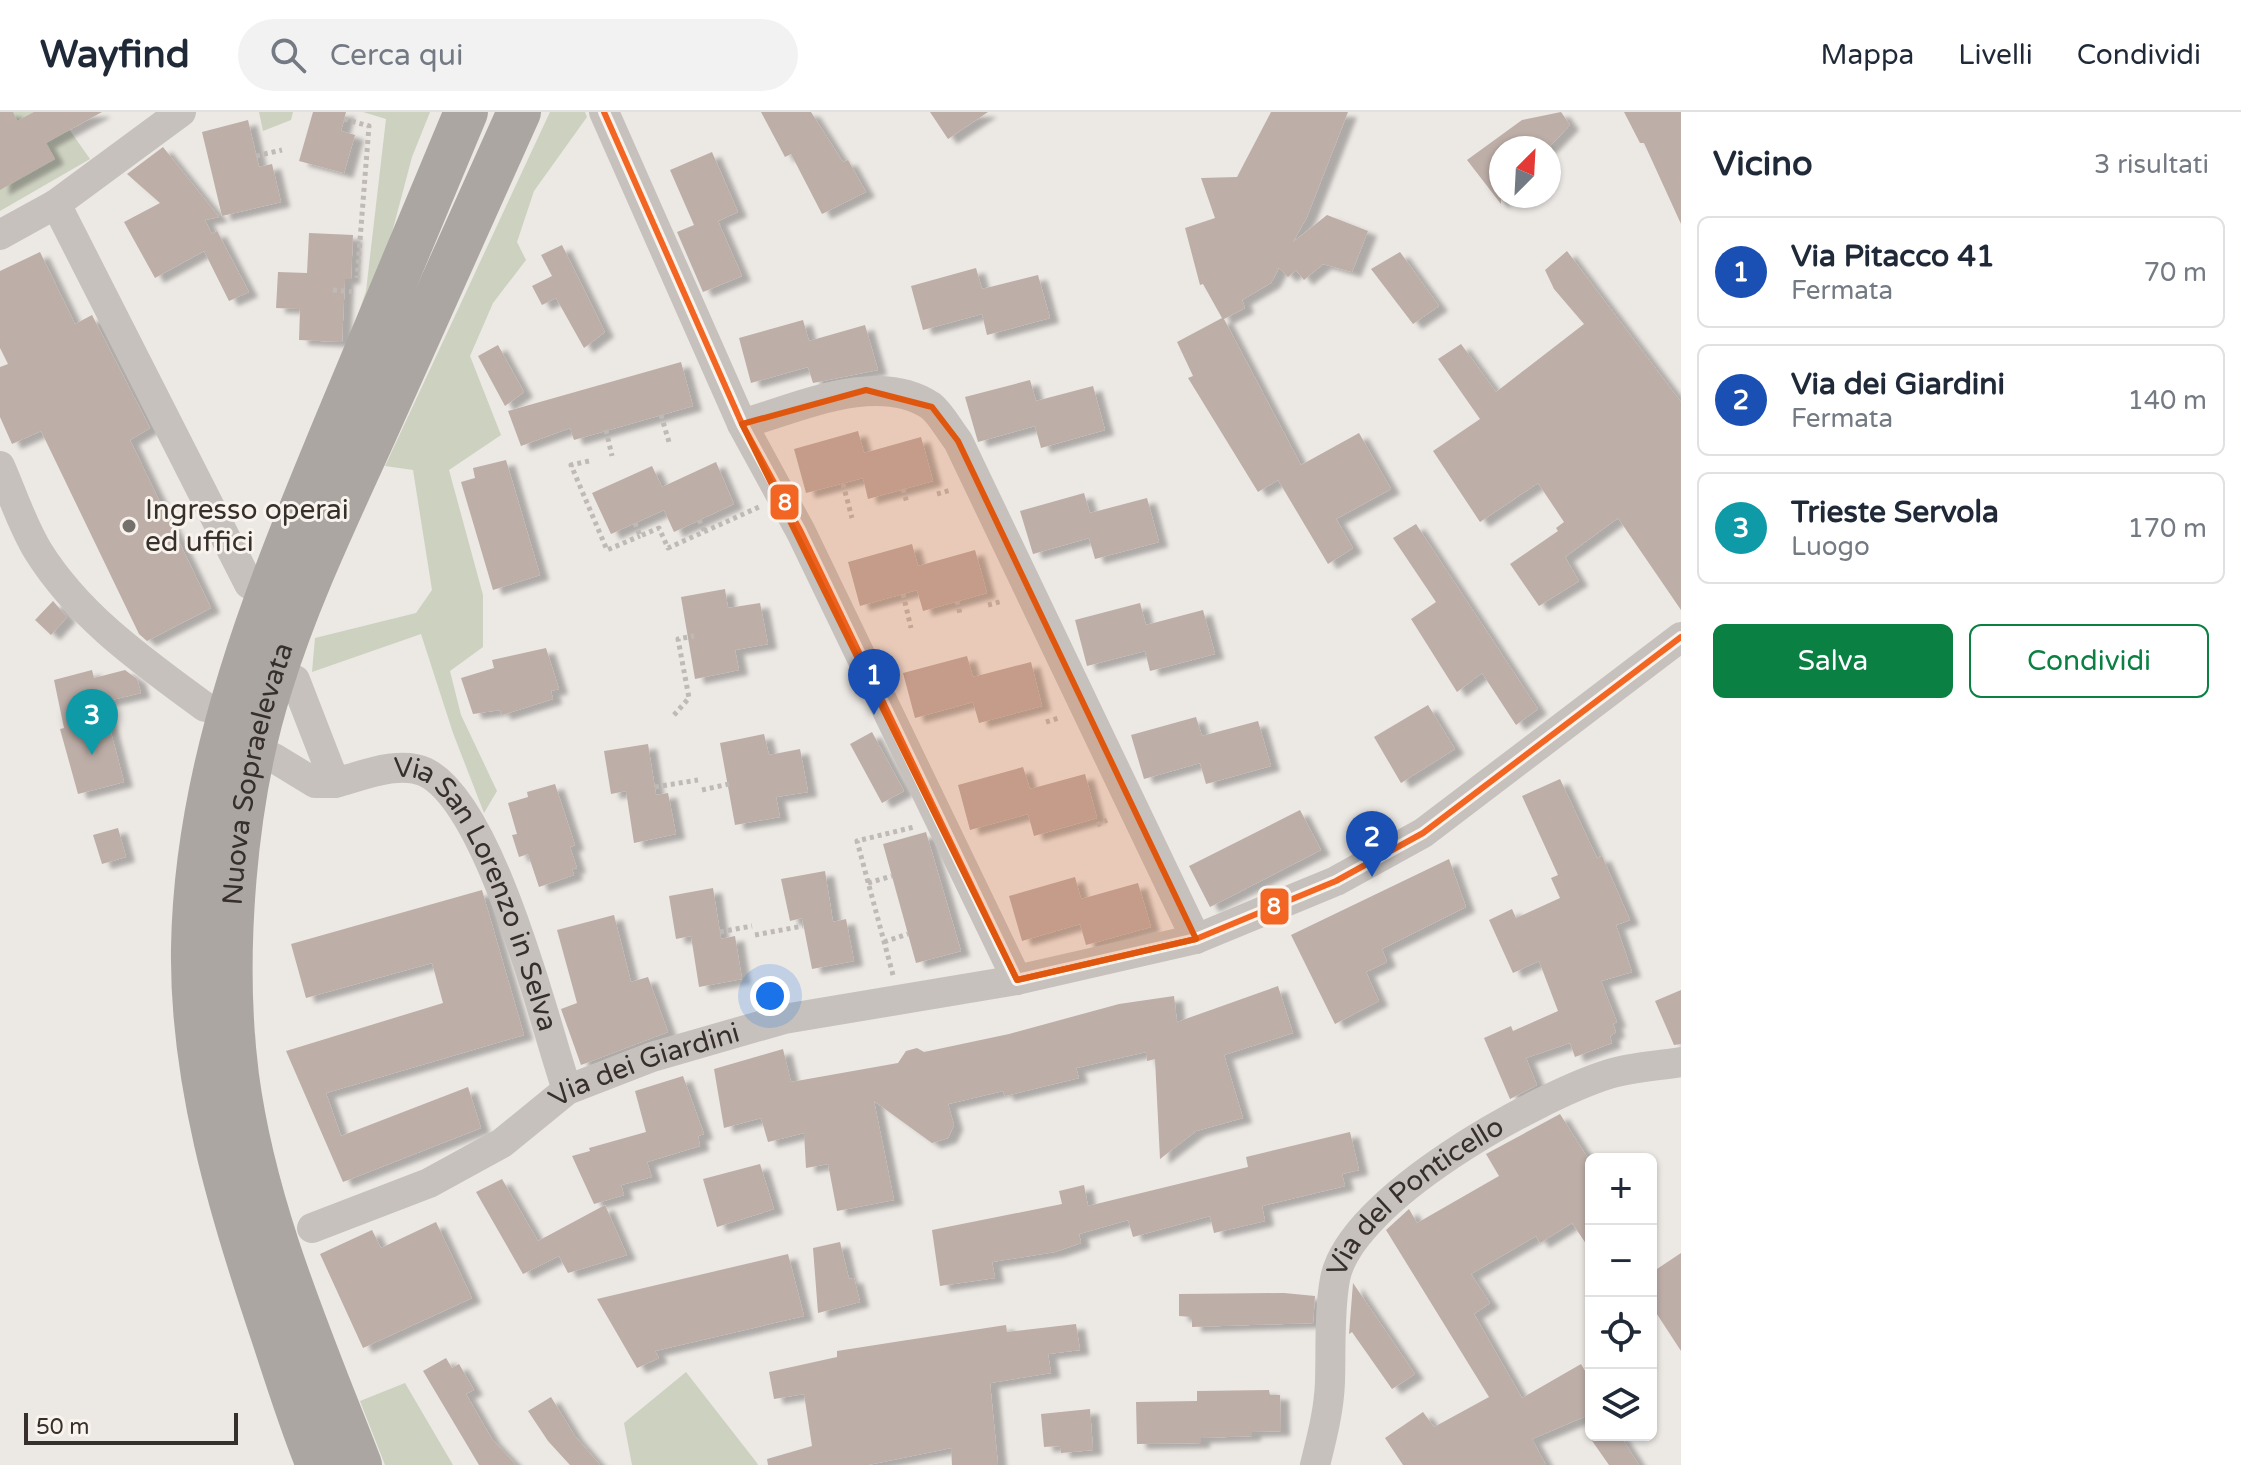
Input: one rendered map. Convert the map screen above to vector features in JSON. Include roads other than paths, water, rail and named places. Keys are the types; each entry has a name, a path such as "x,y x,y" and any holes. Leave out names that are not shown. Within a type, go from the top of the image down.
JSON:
{"highway":[{"name":"Nuova Sopraelevata","path":"318,1465 243,1245 224,1174 197,1045 193,948 203,827 241,666 296,520 466,112"},
{"name":"Nuova Sopraelevata","path":"360,1465 277,1248 237,1076 230,943 245,806 270,687 314,568 519,112"},
{"path":"299,1413 312,1465"}],"street":[{"path":"0,235 56,204 181,112"},
{"path":"604,112 742,424 782,497 942,820 1017,980"},
{"path":"56,204 249,584"},
{"path":"742,424 866,390 901,394 932,407 958,441 1196,939"},
{"path":"0,466 37,549 60,581 114,638 205,707"},
{"name":"Via dei Giardini","path":"312,1228 429,1183 502,1143 567,1090 652,1057 741,1029 900,998 1017,980 1196,939 1336,881 1423,833 1681,637"},
{"name":"Via San Lorenzo in Selva","path":"295,680 335,783"},
{"name":"Via San Lorenzo in Selva","path":"274,758 315,783 335,783 395,768 423,771 446,786 467,813 488,852 567,1090"},
{"name":"Via del Ponticello","path":"1315,1465 1326,1424 1335,1277 1375,1212 1403,1187 1509,1120 1568,1090 1611,1073 1681,1062"}],"place":[{"name":"Ingresso operai ed uffici","path":"129,526"},
{"name":"Via Pitacco 41","path":"874,715"},
{"name":"Trieste Servola","path":"92,755"},
{"name":"Via dei Giardini","path":"1372,877"}]}
